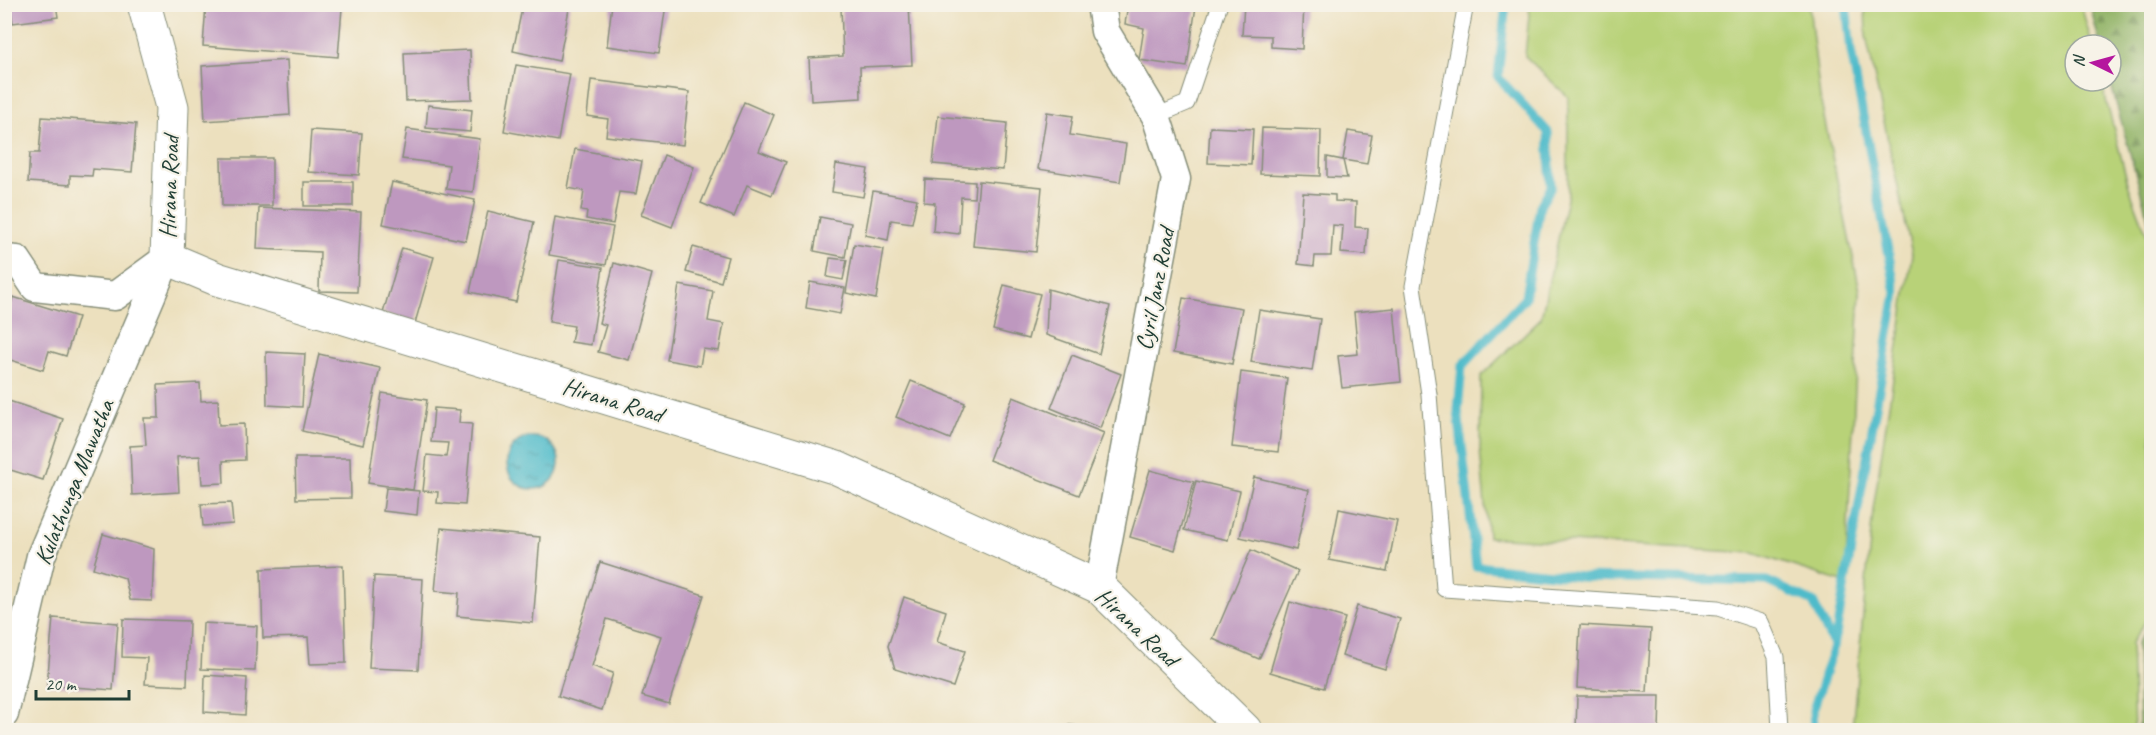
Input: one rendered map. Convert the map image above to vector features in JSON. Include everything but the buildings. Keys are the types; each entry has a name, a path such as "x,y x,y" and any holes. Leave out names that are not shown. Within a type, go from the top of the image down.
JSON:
{"street":[{"name":"Hirana Road","path":"144,4 172,107 167,258 217,279 837,468 1099,588 1245,730"},
{"name":"Cyril Janz Road","path":"1099,588 1176,179 1156,116 1105,31 1101,4"},
{"path":"4,259 17,260 35,287 115,296 167,258"},
{"name":"Kulathunga Mawatha","path":"4,714 41,556 167,258"}],"lane":[{"path":"1156,116 1187,103 1220,4"},
{"path":"1466,4 1413,286 1429,394 1444,589 1718,608 1761,622 1776,657 1780,730"}],"green space":[{"path":"1530,5 1809,5 1820,98 1860,291 1845,583 1753,553 1488,537 1480,450 1481,376 1541,318 1568,194 1568,97 1525,56"},
{"path":"1865,5 2081,5 2089,33 2063,33 2063,93 2104,93 2129,187 2151,246 2152,612 2131,643 2134,730 1852,730 1873,510 1912,254 1866,36"},
{"path":"2090,5 2151,5 2151,229 2113,93 2123,93 2123,33 2097,33"},
{"path":"2151,622 2151,730 2139,730 2137,643"}],"water":[{"path":"533,437 543,439 551,445 557,453 559,463 557,473 551,481 543,487 533,489 523,487 515,481 509,473 507,463 509,453 515,445 523,439"}],"waterway":[{"path":"1506,4 1498,77 1548,132 1551,187 1540,206 1525,298 1462,366 1458,411 1476,566 1581,577 1767,581 1813,602 1834,646 1824,675"},
{"path":"1834,646 1896,293 1851,51 1846,4"},
{"path":"1814,730 1813,710 1826,671"}]}
